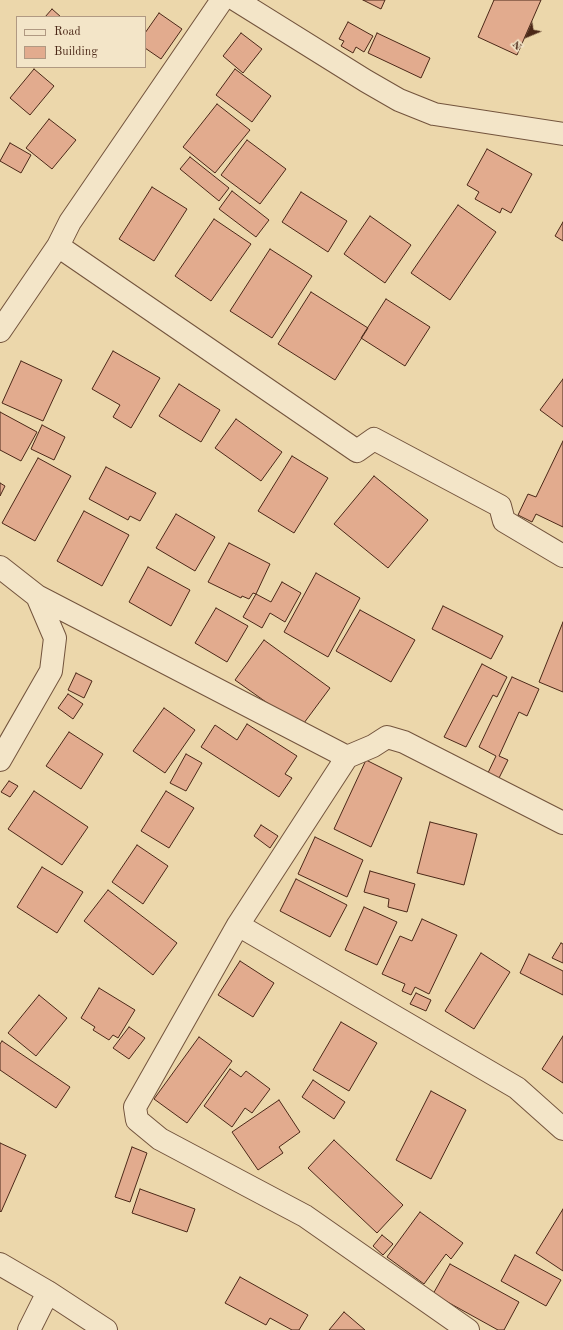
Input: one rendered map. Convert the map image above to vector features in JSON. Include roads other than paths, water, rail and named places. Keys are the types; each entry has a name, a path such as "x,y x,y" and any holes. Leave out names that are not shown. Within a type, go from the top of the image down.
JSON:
{"street":[{"path":"0,331 58,246 70,222 222,0"},
{"path":"236,0 399,100 434,114 563,134"},
{"path":"58,246 357,451 374,439 500,506 504,521 563,556"},
{"path":"0,567 37,596 347,757"},
{"path":"0,760 51,672 55,638 37,596"},
{"path":"468,1330 305,1216 160,1139 137,1120 135,1107 238,925 347,757 373,746 387,737 404,742 563,823"},
{"path":"238,925 518,1088 563,1129"},
{"path":"0,1264 48,1292 106,1330"},
{"path":"28,1330 48,1292"}]}
